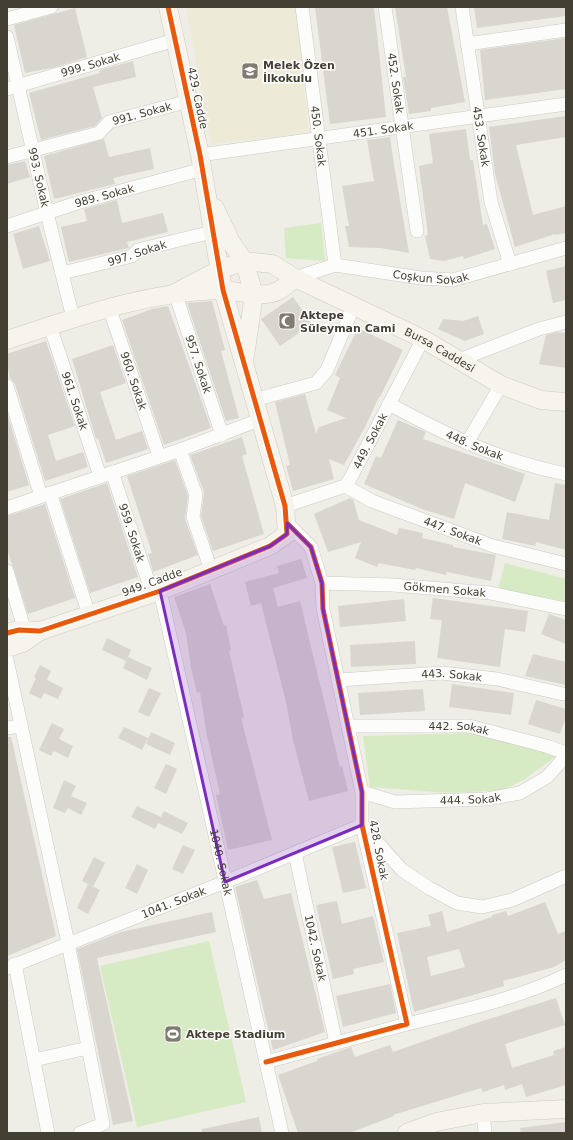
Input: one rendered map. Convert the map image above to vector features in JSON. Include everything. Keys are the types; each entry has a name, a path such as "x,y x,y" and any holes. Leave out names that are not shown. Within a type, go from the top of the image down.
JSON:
{"street":[{"path":"7,19 51,7"},
{"name":"429. Cadde","path":"168,7 208,193"},
{"name":"450. Sokak","path":"302,7 317,139 335,265"},
{"name":"452. Sokak","path":"385,7 417,231"},
{"name":"453. Sokak","path":"462,7 491,202 510,264"},
{"path":"467,44 566,30"},
{"name":"993. Sokak","path":"7,37 13,88 32,150 73,318"},
{"name":"999. Sokak","path":"13,88 175,40"},
{"name":"991. Sokak","path":"7,157 99,133 110,122 188,101"},
{"name":"451. Sokak","path":"202,162 317,139 566,104"},
{"name":"989. Sokak","path":"7,226 202,162"},
{"path":"208,193 212,232 223,290 286,515 345,486"},
{"path":"208,193 230,242 244,261 254,294 244,361"},
{"name":"997. Sokak","path":"62,273 132,256 138,250 212,232"},
{"name":"Coşkun Sokak","path":"295,278 335,265 421,278 453,280 566,248"},
{"path":"175,293 220,270 244,261"},
{"name":"Bursa Caddesi","path":"244,261 272,264 295,278 423,339 501,385 541,400 566,402"},
{"path":"7,340 109,307 175,293 223,290 254,294 277,292 295,278"},
{"name":"957. Sokak","path":"175,293 222,435"},
{"path":"254,400 316,383 327,370 354,305"},
{"name":"960. Sokak","path":"109,307 159,456"},
{"path":"459,360 539,329 566,322"},
{"name":"961. Sokak","path":"50,326 106,474"},
{"name":"449. Sokak","path":"345,486 423,339"},
{"path":"467,443 501,385"},
{"path":"7,386 89,615"},
{"name":"448. Sokak","path":"389,404 467,443 505,458 566,474"},
{"path":"7,508 180,450 259,420"},
{"path":"180,450 196,495 193,517 211,570"},
{"name":"959. Sokak","path":"106,474 156,592"},
{"name":"447. Sokak","path":"345,486 372,501 492,546 566,564"},
{"name":"949. Cadde","path":"21,637 156,592 270,546 286,534 286,515"},
{"name":"428. Sokak","path":"286,515 311,547 322,583 323,609 362,792 362,825 407,1024"},
{"path":"7,571 21,637"},
{"name":"Gökmen Sokak","path":"322,583 393,585 490,593 566,609"},
{"path":"7,589 21,637"},
{"name":"1040. Sokak","path":"156,592 225,882 282,1133"},
{"path":"7,660 68,943 103,1124 80,1133"},
{"name":"443. Sokak","path":"339,680 441,672 497,679 563,694"},
{"path":"7,728 21,726"},
{"name":"442. Sokak","path":"348,726 468,726 566,753"},
{"name":"444. Sokak","path":"362,792 395,802 487,799 520,793 547,777 566,756"},
{"path":"362,825 402,870 429,888 457,903 482,907 497,904 512,900 566,876"},
{"name":"1041. Sokak","path":"11,966 225,882 362,825"},
{"name":"1042. Sokak","path":"295,852 336,1043"},
{"path":"11,966 34,1060 48,1133"},
{"path":"266,1062 504,998 550,983 566,975"},
{"path":"34,1060 88,1048"},
{"path":"407,1133 436,1122 483,1113 566,1109"},
{"path":"483,1113 485,1133"}],"highlighted area":[{"path":"287,523 311,547 322,583 323,609 362,792 362,825 225,882 160,591 270,546 287,534"}],"shaded area":[{"name":"Melek Özen İlkokulu","path":"186,7 296,7 309,134 211,144"}],"green space":[{"path":"321,223 325,261 286,258 284,228"},
{"path":"505,563 566,579 566,601 498,590"},
{"path":"476,733 559,754 525,779 503,790 451,793 370,787 363,736"},
{"name":"Aktepe Stadium","path":"209,941 246,1102 137,1127 100,966"}],"building":[{"path":"315,7 374,7 386,117 330,124"},
{"path":"395,7 447,7 465,102 431,108 431,111 409,114 403,77 406,77"},
{"path":"474,7 566,7 566,16 477,28"},
{"path":"75,8 87,57 56,67 25,73 14,25"},
{"path":"566,38 566,89 485,100 480,50"},
{"path":"133,61 136,77 93,87 102,118 95,126 41,140 29,93 100,73 100,70"},
{"path":"566,116 566,137 516,145 533,215 566,206 566,233 555,234 515,247 495,174 489,127"},
{"path":"466,129 470,160 473,160 483,225 487,224 495,249 464,259 463,256 444,261 430,259 425,236 428,235 419,166 433,163 429,134"},
{"path":"390,137 409,253 381,248 349,247 345,226 349,226 342,186 374,181 367,140"},
{"path":"104,139 109,157 150,148 154,169 113,178 115,184 54,199 44,156"},
{"path":"25,161 30,177 7,184 7,165"},
{"path":"117,200 122,223 163,213 168,232 127,242 129,248 69,262 61,227 87,221 84,209"},
{"path":"39,226 50,261 23,269 13,234"},
{"path":"566,266 566,300 553,303 546,271"},
{"name":"Aktepe Süleyman Cami","path":"293,297 312,324 280,346 261,319"},
{"path":"212,301 225,350 221,351 239,418 226,421 187,303"},
{"path":"168,306 211,428 164,445 122,320 152,309"},
{"path":"478,316 484,334 465,341 438,329 443,319 463,321"},
{"path":"358,328 403,350 365,427 344,465 329,459 334,479 293,491 286,466 290,465 275,402 305,394 316,434 319,427 346,418 327,410 340,378 335,375"},
{"path":"557,332 566,333 566,368 539,364 546,335"},
{"path":"46,341 75,426 48,435 56,461 83,452 88,467 45,481 15,384 10,378 7,364 7,354"},
{"path":"113,345 126,383 100,392 116,440 142,431 148,449 106,463 98,438 96,439 72,359"},
{"path":"7,413 29,485 7,492"},
{"path":"398,420 426,432 423,439 525,474 515,502 465,483 454,519 422,509 364,484 376,456 381,458"},
{"path":"242,437 247,454 242,456 264,534 213,551 201,516 204,492 190,455"},
{"path":"175,460 188,496 185,519 198,555 153,572 148,554 152,553 127,476"},
{"path":"107,483 138,577 90,593 60,499"},
{"path":"555,483 566,485 566,550 536,542 535,546 502,539 507,512 549,520"},
{"path":"350,498 353,499 359,520 397,535 399,528 423,533 422,538 453,545 453,547 496,555 491,581 447,572 446,575 416,568 415,570 379,563 377,567 355,558 361,542 328,552 314,514"},
{"path":"45,504 75,598 28,614 7,549 7,516"},
{"path":"301,559 307,578 273,588 278,607 300,601 340,767 342,766 348,791 309,801 261,603 251,606 245,582 279,573 277,566"},
{"path":"210,584 224,626 226,625 231,650 229,651 244,717 241,718 272,840 228,850 216,795 220,794 207,736 200,692 197,693 191,668 186,633 174,597"},
{"path":"433,598 528,611 525,632 505,629 500,667 437,658 442,620 430,619"},
{"path":"404,599 406,621 340,627 338,606"},
{"path":"549,614 566,620 566,644 541,634"},
{"path":"107,638 131,650 126,661 102,650"},
{"path":"415,641 416,664 351,667 350,645"},
{"path":"533,654 566,662 566,685 525,676"},
{"path":"128,657 152,668 147,680 123,668"},
{"path":"40,665 51,671 47,680 63,688 58,699 44,693 41,699 29,693"},
{"path":"452,684 514,693 511,715 449,707"},
{"path":"149,688 161,693 149,717 138,712"},
{"path":"423,689 425,711 360,715 358,693"},
{"path":"536,700 566,709 566,717 560,734 528,724"},
{"path":"52,723 64,729 59,739 73,746 68,758 54,751 51,756 39,750"},
{"path":"124,727 148,738 142,750 118,738"},
{"path":"151,732 175,743 170,755 146,744"},
{"path":"7,737 11,737 56,936 7,956"},
{"path":"166,764 177,769 166,794 154,788"},
{"path":"64,780 76,786 71,796 87,803 81,815 68,808 65,813 53,808"},
{"path":"137,806 161,817 155,829 131,817"},
{"path":"164,811 188,823 182,834 158,823"},
{"path":"355,842 366,888 343,893 332,847"},
{"path":"183,845 195,850 183,874 172,869"},
{"path":"94,857 105,863 93,887 82,881"},
{"path":"137,864 148,870 137,894 125,888"},
{"path":"257,880 264,899 291,893 325,1032 273,1050 235,887"},
{"path":"88,884 100,890 88,914 77,908"},
{"path":"337,901 342,924 373,916 384,962 353,969 354,974 333,979 316,905"},
{"path":"545,902 558,934 566,931 566,960 554,967 503,981 504,986 414,1012 397,933 431,926 428,915 442,911 447,932 506,911 508,916","holes":["459,949 465,967 431,976 427,957"]},
{"path":"212,912 216,932 97,958 133,1121 113,1125 77,949 121,932"},
{"path":"390,984 396,1013 343,1027 336,996"},
{"path":"556,998 565,1025 505,1044 512,1068 554,1055 553,1051 566,1047 566,1085 526,1097 522,1084 505,1090 504,1085 483,1092 481,1088 393,1115 394,1116 349,1133 298,1133 278,1075 351,1047 355,1057 390,1045 393,1052 473,1024"},
{"path":"259,1117 262,1133 202,1133 202,1129"},
{"path":"566,1122 566,1133 521,1133 520,1128"}],"cycle path":[{"path":"7,633 19,630 40,631 160,591 270,546 287,534 285,506 223,290 200,155 168,7"},
{"path":"266,1062 407,1024 362,825 362,792 323,609 322,583 311,547 287,523"}],"place":[{"name":"Melek Özen İlkokulu","path":"250,71"},
{"name":"Aktepe Süleyman Cami","path":"287,321"},
{"name":"Aktepe Stadium","path":"173,1034"}]}
